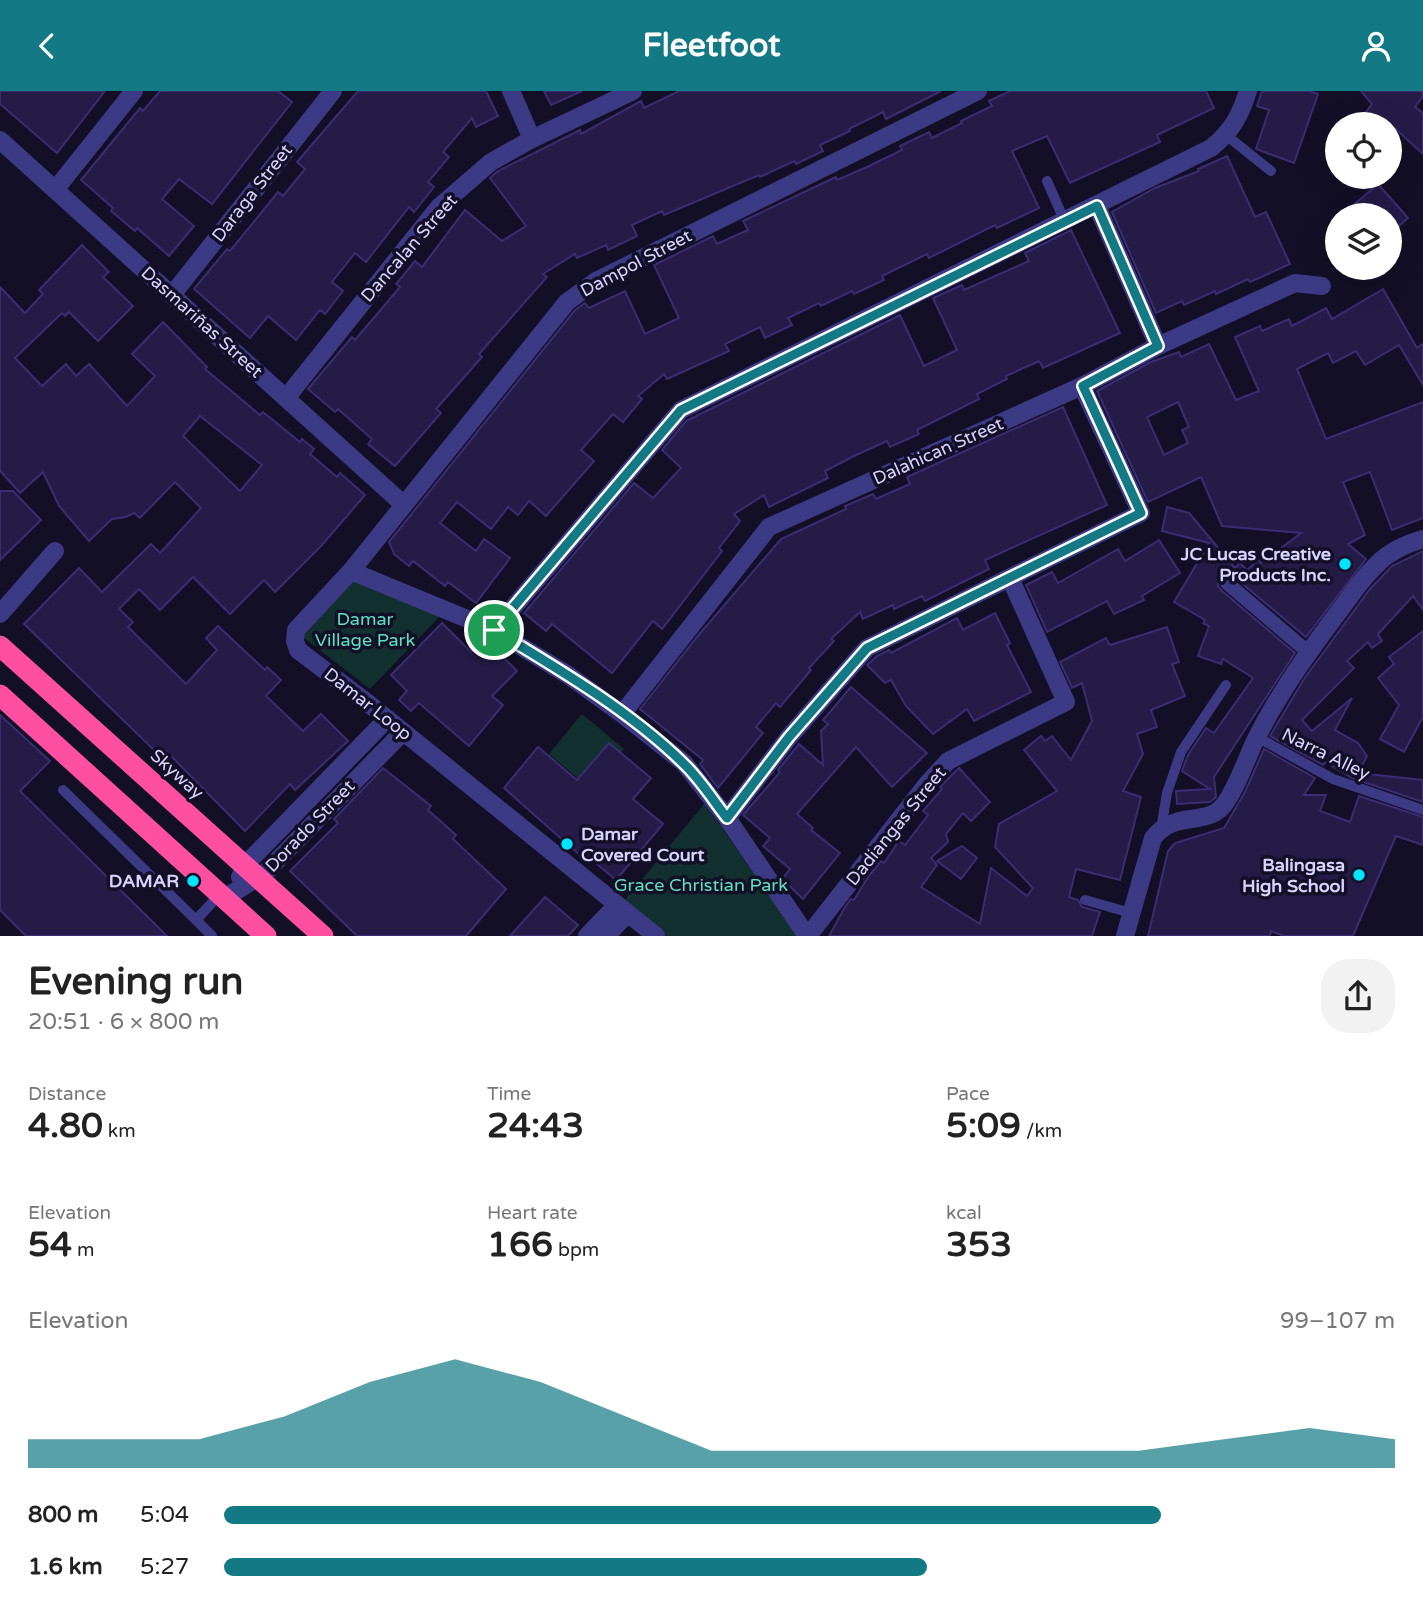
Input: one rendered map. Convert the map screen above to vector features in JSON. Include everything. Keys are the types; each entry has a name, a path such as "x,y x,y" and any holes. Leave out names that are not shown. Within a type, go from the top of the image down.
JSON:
{"highway":[{"name":"Skyway","path":"0,646 323,936"},
{"path":"0,695 266,936"}],"street":[{"path":"55,190 134,91"},
{"name":"Daraga Street","path":"172,295 333,91"},
{"path":"511,91 532,139"},
{"name":"Dancalan Street","path":"286,398 439,207 491,162 532,139 633,91"},
{"name":"Dampol Street","path":"351,571 567,302 596,281 978,91"},
{"path":"494,630 681,410 1211,148 1240,117 1248,91"},
{"name":"Dasmariñas Street","path":"0,140 403,503"},
{"path":"1097,206 1158,346"},
{"name":"Dalahican Street","path":"622,714 769,527 1083,386 1158,346 1295,283 1322,286"},
{"path":"727,818 789,737 867,648 1141,513 1083,386"},
{"path":"1125,936 1153,838 1169,823 1205,817 1226,803 1257,737 1308,652 1375,566 1403,545 1423,539"},
{"path":"0,614 55,551"},
{"path":"351,571 494,630 568,675 684,763 727,818 807,936"},
{"name":"Damar Loop","path":"351,571 296,630 298,650 403,731 656,936"},
{"name":"Dadiangas Street","path":"807,936 948,761 1066,702 1010,578"},
{"path":"1227,583 1308,652"},
{"name":"Dorado Street","path":"387,719 248,861 230,894 264,874 403,731"},
{"path":"587,936 622,909"},
{"path":"606,936 622,909"}],"lane":[{"path":"1226,135 1271,171"},
{"path":"1047,181 1065,222"},
{"path":"1161,828 1167,793 1181,752 1226,685"},
{"name":"Narra Alley","path":"1257,737 1333,779 1423,810"},
{"path":"63,790 212,936"},
{"path":"196,920 225,889"},
{"path":"1085,900 1132,913"}],"green space":[{"name":"Damar Village Park","path":"343,577 442,614 370,689 303,637 302,622"},
{"path":"582,714 624,749 591,789 549,754"},
{"name":"Grace Christian Park","path":"705,803 797,936 667,936 624,901"}],"building":[{"path":"0,91 105,91 57,153 0,104"},
{"path":"160,91 278,91 292,102 212,204 179,179 162,199 194,226 169,256 137,228 135,231 111,211 113,208 81,180 140,108 143,111"},
{"path":"358,91 486,91 498,116 476,127 472,118 443,152 449,157 428,182 434,187 414,212 409,207 366,262 355,253 332,282 343,291 325,314 320,310 296,340 268,316 250,338 194,289 227,249 230,251 278,192 283,196 305,169 297,162"},
{"path":"544,91 582,91 551,105"},
{"path":"679,91 941,91 886,119 883,112 849,129 850,131 820,145 823,151 796,164 794,161 664,215 662,211 632,225 637,236 608,250 606,245 577,258 575,254 543,274 547,277 479,354 482,357 436,409 441,413 395,466 368,444 372,439 338,409 335,412 308,389 352,337 355,340 400,287 396,284 415,261 422,267 465,210 502,241 526,226 490,178 498,171 580,130 581,134 641,101 644,108"},
{"path":"1010,91 1206,91 1214,108 1157,135 1160,142 1070,183 1047,136 1012,151 1039,208 997,228 995,225 929,258 927,254 882,276 884,280 854,294 852,291 821,306 819,303 788,318 792,325 765,338 760,327 725,344 729,351 667,379 664,374 638,396 642,399 623,422 613,414 581,450 594,461 546,516 529,501 518,515 508,507 491,529 457,502 440,523 476,551 484,539 510,558 476,603 448,582 445,586 413,561 409,566 394,554 389,542 575,310 585,303 589,308 625,291 645,334 679,318 654,265 713,236 717,244 748,230 743,221 836,177 837,180 867,167 902,150 900,146 929,132 932,138 992,106 989,101"},
{"path":"1262,91 1309,91 1318,94 1294,163 1256,149 1269,110 1257,106"},
{"path":"1361,91 1423,91 1423,96 1415,107 1423,113 1423,154 1402,135 1402,112 1366,112 1372,104"},
{"path":"1227,156 1255,217 1266,212 1290,264 1250,282 1248,279 1216,294 1215,291 1184,305 1182,301 1156,313 1112,212 1155,188 1199,171 1198,169"},
{"path":"1372,189 1382,189 1395,203 1356,203"},
{"path":"1402,211 1408,218 1402,223"},
{"path":"1071,230 1120,333 1043,368 1039,361 1006,376 1007,379 977,394 979,399 917,430 919,434 890,447 887,441 854,456 825,471 828,478 769,507 764,495 734,514 740,521 719,548 722,551 662,629 653,621 612,673 552,624 546,631 524,613 634,483 653,498 681,468 662,450 686,421 900,315 924,366 957,350 933,298 962,285 964,290 1029,261 1025,253"},
{"path":"82,245 109,272 103,277 133,306 98,341 69,312 65,316 62,313 15,358 42,386 66,364 76,376 89,364 127,406 155,376 132,354 163,322 207,367 205,369 260,415 263,412 300,442 302,439 314,449 310,454 337,477 340,473 365,495 322,545 275,592 264,580 230,614 193,577 160,610 139,589 119,609 133,622 128,627 186,684 217,650 206,638 218,626 265,670 267,667 281,680 266,696 303,731 321,714 348,741 295,790 290,784 245,831 165,750 159,755 24,624 79,568 102,592 151,544 160,553 201,508 175,482 140,518 134,513 112,519 89,541 59,506 43,472 20,493 0,471 0,287 25,313 43,294 39,290","holes":["200,416 262,465 240,491 183,436"]},
{"path":"1383,289 1417,348 1423,344 1423,385 1399,345 1365,365 1356,351 1333,363 1328,353 1297,369 1326,439 1423,402 1423,518 1392,530 1370,472 1343,482 1365,535 1348,544 1366,559 1306,637 1233,576 1224,574 1219,577 1218,586 1221,590 1295,653 1214,777 1216,797 1210,802 1177,804 1176,791 1210,789 1182,771 1188,755 1206,728 1214,733 1253,678 1223,659 1221,664 1198,656 1209,626 1203,623 1205,620 1174,602 1209,543 1162,531 1167,507 1189,513 1235,568 1240,563 1247,570 1258,560 1261,563 1301,533 1222,526 1201,477 1148,502 1097,391 1151,362 1179,352 1181,357 1209,344 1236,400 1259,391 1235,337 1260,326 1262,331 1289,319 1292,326 1326,308 1332,319","holes":["1178,402 1189,427 1182,430 1188,443 1164,455 1147,417"]},
{"path":"1063,407 1107,505 985,560 989,569 925,601 922,596 894,609 893,605 863,619 860,612 831,639 834,641 809,668 811,670 780,707 776,703 756,727 763,733 718,788 700,764 703,760 640,709 781,539 873,494 876,499 910,484 907,477"},
{"path":"0,491 13,491 41,520 0,560"},
{"path":"1159,540 1180,573 1142,596 1144,600 1114,614 1107,601 1047,632 1026,585 1052,572 1058,583 1118,549 1125,561"},
{"path":"1423,551 1423,610 1413,596 1378,634 1382,641 1372,648 1368,642 1347,661 1354,668 1302,720 1312,731 1352,698 1335,730 1358,743 1367,756 1358,773 1423,780 1423,802 1352,778 1270,736 1304,679 1370,589 1392,566"},
{"path":"995,613 1010,643 1007,645 1031,692 974,721 967,709 933,734 906,706 891,680 885,683 867,665 877,656 889,650 891,653 957,618 963,630"},
{"path":"442,623 471,652 485,639 517,671 492,696 503,705 469,746 419,703 411,711 399,700 407,691 391,675"},
{"path":"1167,627 1179,662 1172,664 1185,696 1151,710 1157,727 1137,734 1143,754 1123,791 1141,797 1120,880 1076,869 1069,897 1078,900 1082,907 1100,912 1092,936 829,936 845,907 851,899 854,900 868,877 881,861 884,863 899,841 905,845 928,815 923,811 942,789 940,787 959,768 990,802 971,821 963,813 946,834 948,842 931,858 937,865 921,887 980,924 991,868 1027,896 1033,888 995,847 999,824 1057,791 1024,750 1041,736 1045,741 1052,736 1071,760 1092,721 1082,683 1072,688 1060,662 1106,638 1110,645"},
{"path":"1423,631 1423,717 1404,752 1380,739 1399,705 1378,678 1394,664 1389,657"},
{"path":"851,687 927,753 892,787 856,747 797,814 813,828 811,830 840,853 803,899 782,879 790,869 763,846 770,838 743,815 780,772 778,770 799,744 823,765 821,731 828,724 823,720"},
{"path":"0,715 50,761 20,791 167,936 26,936 0,910"},
{"path":"609,743 651,778 633,799 663,824 616,880 586,855 583,858 504,788 538,747 577,780"},
{"path":"1264,749 1315,778 1304,795 1326,795 1320,811 1350,822 1359,796 1423,817 1423,845 1396,836 1353,936 1284,936 1271,931 1270,936 1148,936 1168,851 1175,843 1224,828 1245,792"},
{"path":"383,768 431,806 428,810 456,835 453,839 506,889 466,936 357,936 290,871 338,823 334,819"},
{"path":"962,846 977,858 961,879 937,861"},
{"path":"545,897 578,925 568,936 510,936"}],"place":[{"name":"JC Lucas Creative Products Inc.","path":"1345,564"},
{"name":"Damar Covered Court","path":"567,844"},
{"name":"Balingasa High School","path":"1359,875"},
{"name":"DAMAR","path":"193,881"}],"route":[{"path":"1097,206 1158,346 1083,386 1141,513 867,648 789,737 727,818 684,763 568,675 494,630 681,410 1097,206"}]}
